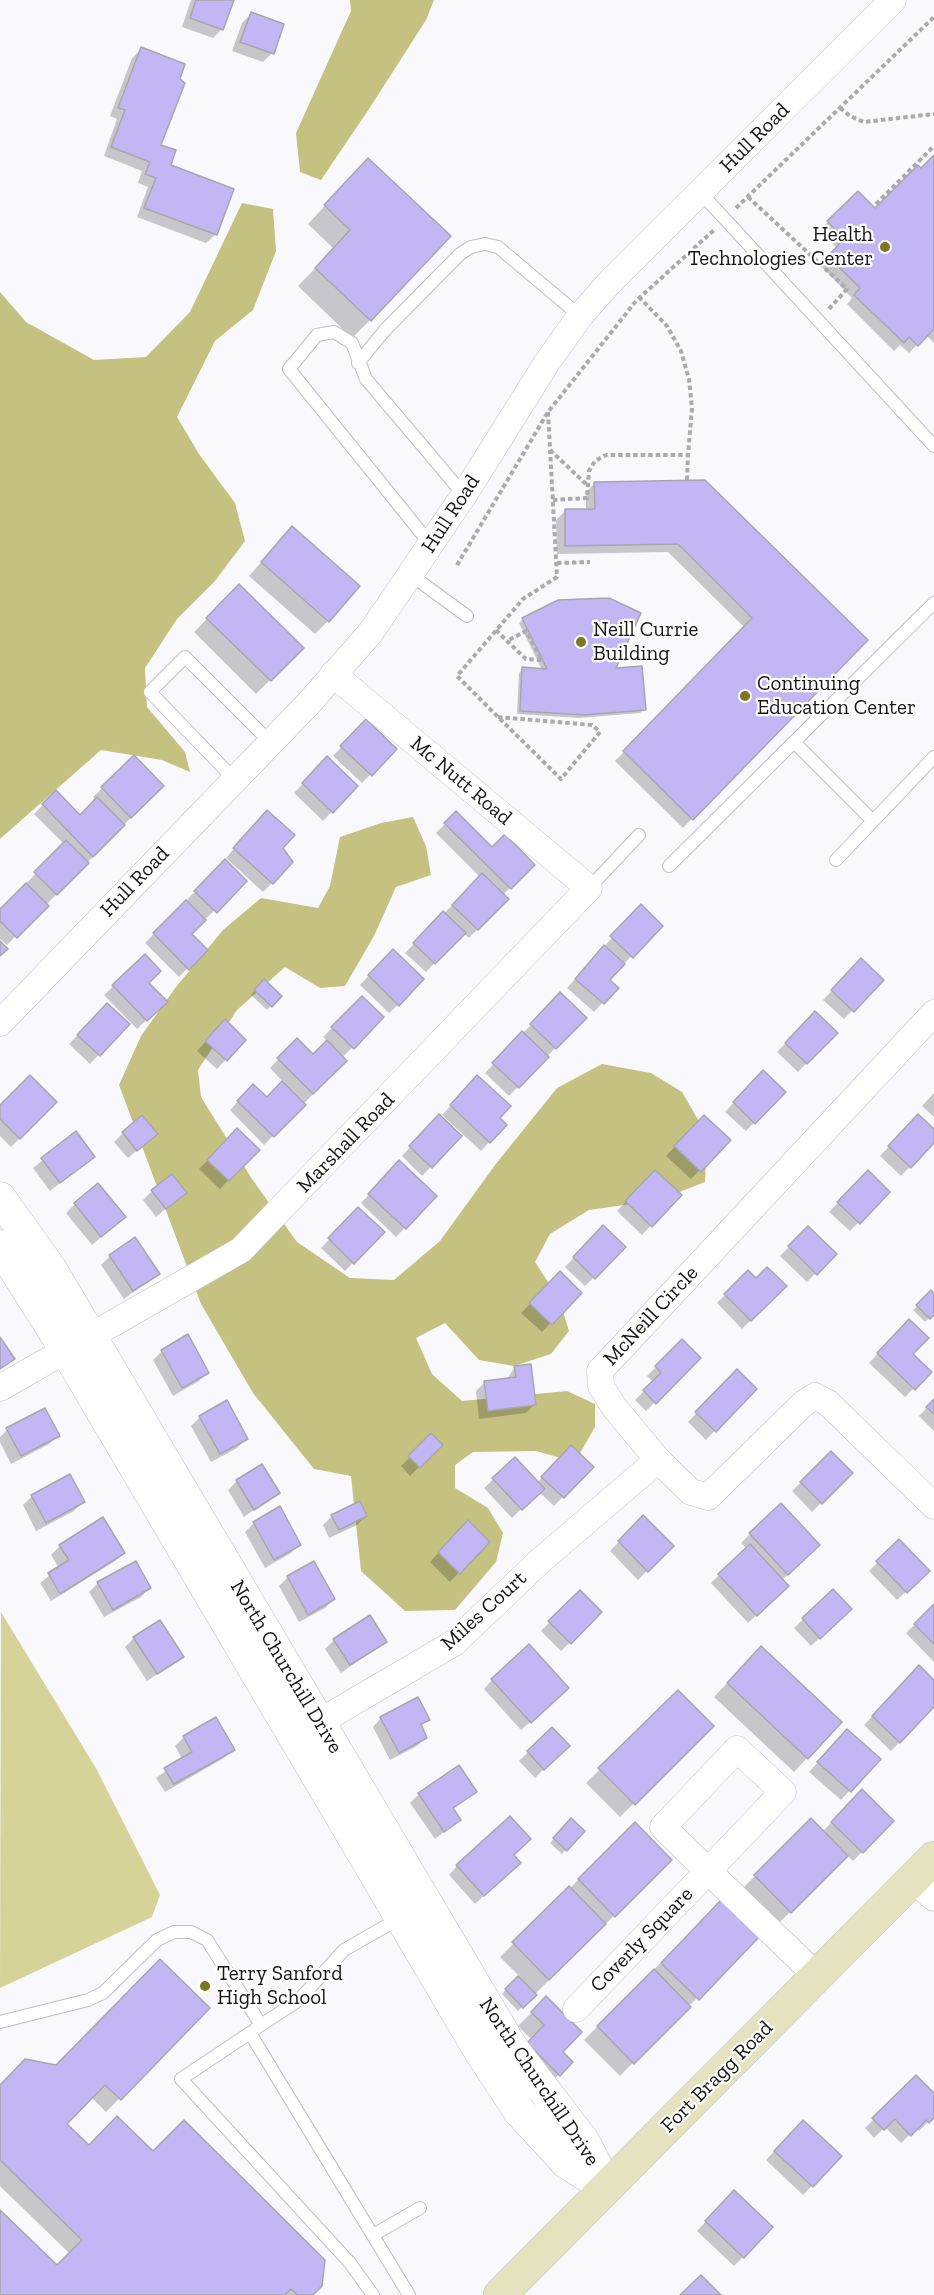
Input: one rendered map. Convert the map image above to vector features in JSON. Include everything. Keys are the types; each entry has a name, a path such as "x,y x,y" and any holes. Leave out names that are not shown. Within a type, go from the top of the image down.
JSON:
{"main road":[{"name":"Fort Bragg Road","path":"500,2295 817,1976 927,1879"}],"street":[{"name":"Hull Road","path":"0,1023 270,742 371,632 431,545 546,364 580,316 609,283 893,0"},
{"name":"Mc Nutt Road","path":"333,675 589,888"},
{"name":"Marshall Road","path":"0,1388 241,1250 589,888"},
{"name":"McNeill Circle","path":"934,1013 600,1371 600,1386 614,1407 658,1460 691,1492 708,1497 803,1404 815,1396 828,1402 934,1506"},
{"name":"North Churchill Drive","path":"0,1198 50,1268 78,1343"},
{"name":"North Churchill Drive","path":"0,1246 78,1343 306,1730 512,2048 584,2142 607,2188"},
{"name":"Miles Court","path":"306,1730 454,1643 540,1561 658,1460"},
{"name":"North Churchill Drive","path":"306,1730 400,1918 520,2112 567,2163 607,2188"},
{"name":"Coverly Square","path":"576,2009 708,1871 783,1792 737,1749 663,1827 708,1871 817,1976"}],"lane":[{"path":"700,192 934,446"},
{"path":"358,363 385,330 460,254 478,246 498,247 580,316"},
{"path":"431,545 289,369 317,334 334,332 352,343 366,379 464,495"},
{"path":"411,575 466,616"},
{"path":"669,866 934,603"},
{"path":"234,779 150,692 185,657 270,742"},
{"path":"794,742 873,821"},
{"path":"836,860 934,757"},
{"path":"589,888 639,835"},
{"path":"373,2295 350,2263 181,2079 299,2000 344,1950 400,1918"},
{"path":"0,2022 88,2000 103,1993 157,1940 174,1932 191,1932 207,1940 261,2025"},
{"path":"250,2033 409,2295"},
{"path":"373,2235 420,2208"}],"path":[{"path":"457,565 548,412 640,298 934,17"},
{"path":"840,108 850,116 864,122 934,114"},
{"path":"876,204 934,146"},
{"path":"748,197 847,289 818,321"},
{"path":"640,298 667,326 681,351 689,379 692,408 687,480"},
{"path":"498,717 592,725 600,732 561,779 498,717 457,676 523,599 557,577 548,412"},
{"path":"550,450 588,486"},
{"path":"553,500 587,498 589,471 595,461 606,455 688,455"},
{"path":"556,562 590,562"},
{"path":"496,630 507,641 526,659 542,660 526,631 507,641"}],"shaded area":[{"path":"350,0 434,0 426,20 321,180 300,172 296,133 351,11"},
{"path":"242,203 273,209 276,251 253,310 215,341 177,417 199,454 235,503 245,541 215,581 177,619 145,668 147,707 185,752 190,772 162,760 101,750 0,839 0,292 26,322 94,360 146,357 190,312"},
{"path":"413,817 426,846 431,875 396,887 374,936 345,986 320,988 285,967 237,1010 198,1070 201,1097 252,1179 297,1242 350,1278 394,1280 440,1241 495,1165 557,1088 602,1064 651,1073 682,1092 707,1135 705,1182 659,1200 589,1210 550,1234 535,1262 559,1299 569,1331 551,1354 514,1366 479,1360 445,1323 416,1338 432,1374 462,1401 567,1391 595,1404 595,1427 575,1462 536,1451 473,1452 455,1465 455,1488 488,1508 503,1533 496,1562 455,1610 405,1611 361,1571 351,1476 314,1469 253,1393 201,1304 119,1085 141,1036 176,987 223,930 261,898 318,908 330,886 340,837 381,823"},
{"path":"1,1612 97,1770 160,1895 152,1917 0,1988"}],"building":[{"path":"196,0 234,0 223,30 190,18"},
{"path":"251,12 284,24 274,54 240,42"},
{"path":"141,47 185,64 180,79 185,83 161,145 176,150 171,165 234,189 217,235 144,208 156,178 145,174 150,162 111,147 125,110 118,108"},
{"name":"Health Technologies Center","path":"934,155 934,329 918,346 909,337 904,343 854,295 860,288 828,256 844,239 827,221 858,191 875,208 918,165 921,168"},
{"path":"368,158 451,236 371,321 315,268 350,230 324,205"},
{"name":"Continuing Education Center","path":"705,480 868,640 693,820 623,751 752,618 678,544 565,546 565,509 595,509 594,482"},
{"path":"292,526 360,586 329,622 261,562"},
{"path":"239,584 304,648 271,681 206,618"},
{"name":"Neill Currie Building","path":"609,598 641,613 616,668 642,666 646,710 584,715 520,711 522,667 547,669 522,618 558,600"},
{"path":"366,719 397,749 372,776 340,746"},
{"path":"134,755 164,786 131,818 101,787"},
{"path":"327,756 358,786 333,813 302,783"},
{"path":"56,790 80,815 97,797 125,825 93,857 42,804"},
{"path":"267,810 295,835 283,848 293,862 273,884 233,848"},
{"path":"456,811 492,847 505,834 535,865 511,889 444,823"},
{"path":"66,840 89,863 57,895 34,872"},
{"path":"225,859 247,881 217,913 194,891"},
{"path":"482,873 509,899 478,930 452,905"},
{"path":"26,883 49,906 17,938 0,921 0,909"},
{"path":"186,900 206,920 192,934 208,950 189,970 153,933"},
{"path":"641,904 663,926 633,958 610,936"},
{"path":"443,911 466,933 435,964 413,943"},
{"path":"0,941 8,949 0,956"},
{"path":"604,945 625,964 610,980 619,988 604,1004 575,979"},
{"path":"393,949 424,979 399,1006 368,975"},
{"path":"145,954 161,971 149,983 168,1002 147,1021 112,985"},
{"path":"861,958 884,980 854,1012 831,990"},
{"path":"264,979 282,996 272,1007 254,990"},
{"path":"560,992 587,1018 556,1049 530,1024"},
{"path":"362,996 384,1017 354,1049 331,1027"},
{"path":"107,1003 130,1024 100,1056 77,1035"},
{"path":"815,1011 838,1033 807,1064 785,1043"},
{"path":"225,1019 246,1040 227,1061 205,1041"},
{"path":"522,1031 549,1057 519,1088 492,1063"},
{"path":"297,1038 313,1054 327,1040 347,1061 313,1094 277,1058"},
{"path":"763,1070 786,1092 755,1124 733,1102"},
{"path":"30,1075 57,1102 20,1139 0,1119 0,1105"},
{"path":"477,1075 511,1106 500,1118 507,1125 490,1143 450,1105"},
{"path":"282,1081 306,1105 274,1137 237,1101 253,1084 267,1097"},
{"path":"439,1114 462,1136 432,1168 409,1146"},
{"path":"918,1114 934,1129 934,1143 911,1168 888,1146"},
{"path":"142,1115 158,1134 137,1151 122,1132"},
{"path":"704,1115 731,1140 701,1172 674,1146"},
{"path":"237,1128 260,1150 229,1181 207,1160"},
{"path":"76,1131 95,1157 60,1183 41,1158"},
{"path":"399,1160 437,1196 406,1229 368,1194"},
{"path":"655,1170 682,1195 652,1227 625,1201"},
{"path":"868,1170 890,1192 860,1224 837,1202"},
{"path":"172,1174 187,1193 166,1209 151,1190"},
{"path":"98,1183 126,1217 101,1237 74,1203"},
{"path":"358,1207 385,1232 354,1264 328,1238"},
{"path":"603,1225 626,1247 595,1279 573,1257"},
{"path":"808,1226 837,1254 817,1275 788,1246"},
{"path":"135,1237 160,1274 133,1291 109,1255"},
{"path":"767,1267 787,1286 751,1321 724,1294 748,1270 756,1278"},
{"path":"560,1271 582,1293 552,1325 529,1303"},
{"path":"931,1290 934,1294 934,1315 930,1319 916,1305"},
{"path":"909,1319 929,1338 913,1354 932,1372 915,1390 877,1353"},
{"path":"188,1334 209,1373 182,1388 161,1350"},
{"path":"0,1337 15,1359 0,1369"},
{"path":"682,1339 701,1358 656,1404 643,1390 661,1373 655,1366"},
{"path":"531,1364 536,1405 488,1411 484,1381 516,1377 514,1366"},
{"path":"737,1369 757,1389 716,1432 695,1412"},
{"path":"934,1399 934,1414 926,1407"},
{"path":"227,1400 248,1439 220,1454 199,1416"},
{"path":"45,1408 60,1436 21,1456 6,1428"},
{"path":"431,1433 443,1445 420,1468 408,1456"},
{"path":"571,1445 594,1467 564,1498 541,1477"},
{"path":"831,1451 853,1473 822,1504 800,1482"},
{"path":"515,1457 545,1489 522,1510 492,1478"},
{"path":"262,1464 280,1493 254,1510 236,1480"},
{"path":"70,1474 85,1502 46,1523 31,1495"},
{"path":"360,1501 367,1516 339,1530 331,1515"},
{"path":"781,1503 820,1545 788,1575 749,1533"},
{"path":"280,1506 301,1545 274,1560 253,1522"},
{"path":"643,1515 674,1546 648,1572 618,1541"},
{"path":"103,1517 125,1553 60,1594 48,1573 69,1560 59,1545"},
{"path":"468,1520 490,1542 460,1574 438,1552"},
{"path":"899,1539 930,1571 907,1593 876,1561"},
{"path":"750,1544 789,1586 757,1616 718,1574"},
{"path":"136,1561 151,1588 113,1610 97,1582"},
{"path":"314,1561 335,1599 308,1615 287,1576"},
{"path":"833,1589 852,1609 820,1639 802,1618"},
{"path":"580,1590 602,1612 571,1644 548,1621"},
{"path":"934,1604 934,1644 914,1624"},
{"path":"370,1615 387,1642 350,1665 333,1639"},
{"path":"160,1620 184,1657 157,1674 133,1637"},
{"path":"529,1644 569,1688 531,1723 491,1679"},
{"path":"761,1646 842,1722 808,1759 727,1683"},
{"path":"919,1665 934,1680 934,1707 900,1743 872,1716"},
{"path":"678,1690 714,1726 635,1805 598,1768"},
{"path":"418,1697 430,1720 421,1724 427,1738 399,1753 380,1717"},
{"path":"216,1717 235,1750 174,1784 164,1768 192,1752 183,1736"},
{"path":"552,1727 570,1746 544,1770 527,1751"},
{"path":"847,1729 881,1759 851,1792 817,1762"},
{"path":"459,1765 477,1792 453,1808 461,1820 444,1832 418,1793"},
{"path":"862,1789 894,1821 863,1853 831,1822"},
{"path":"510,1816 531,1839 514,1855 521,1863 484,1896 456,1865"},
{"path":"571,1818 585,1831 567,1851 553,1838"},
{"path":"811,1818 848,1856 791,1913 754,1875"},
{"path":"635,1822 672,1860 615,1917 578,1879"},
{"path":"569,1886 606,1924 549,1980 512,1942"},
{"path":"722,1899 760,1936 699,2000 661,1963"},
{"path":"160,1959 210,2008 121,2100 105,2085 67,2124 89,2145 117,2116 153,2151 184,2120 325,2260 322,2286 313,2295 297,2295 291,2289 285,2295 0,2295 0,2210 57,2265 82,2240 0,2160 0,2085 25,2059 56,2065"},
{"path":"654,1969 691,2007 634,2064 597,2026"},
{"path":"518,1976 537,1995 523,2008 505,1989"},
{"path":"546,1996 582,2032 563,2052 573,2062 560,2076 527,2043 544,2025 531,2012"},
{"path":"916,2075 934,2093 934,2118 929,2123 926,2120 911,2136 895,2119 884,2130 872,2118"},
{"path":"803,2120 842,2156 813,2187 774,2151"},
{"path":"734,2190 773,2227 744,2258 705,2221"},
{"path":"701,2275 721,2295 680,2295"}],"place":[{"name":"Health Technologies Center","path":"885,247"},
{"name":"Neill Currie Building","path":"581,642"},
{"name":"Continuing Education Center","path":"745,696"},
{"name":"Terry Sanford High School","path":"205,1986"}]}
